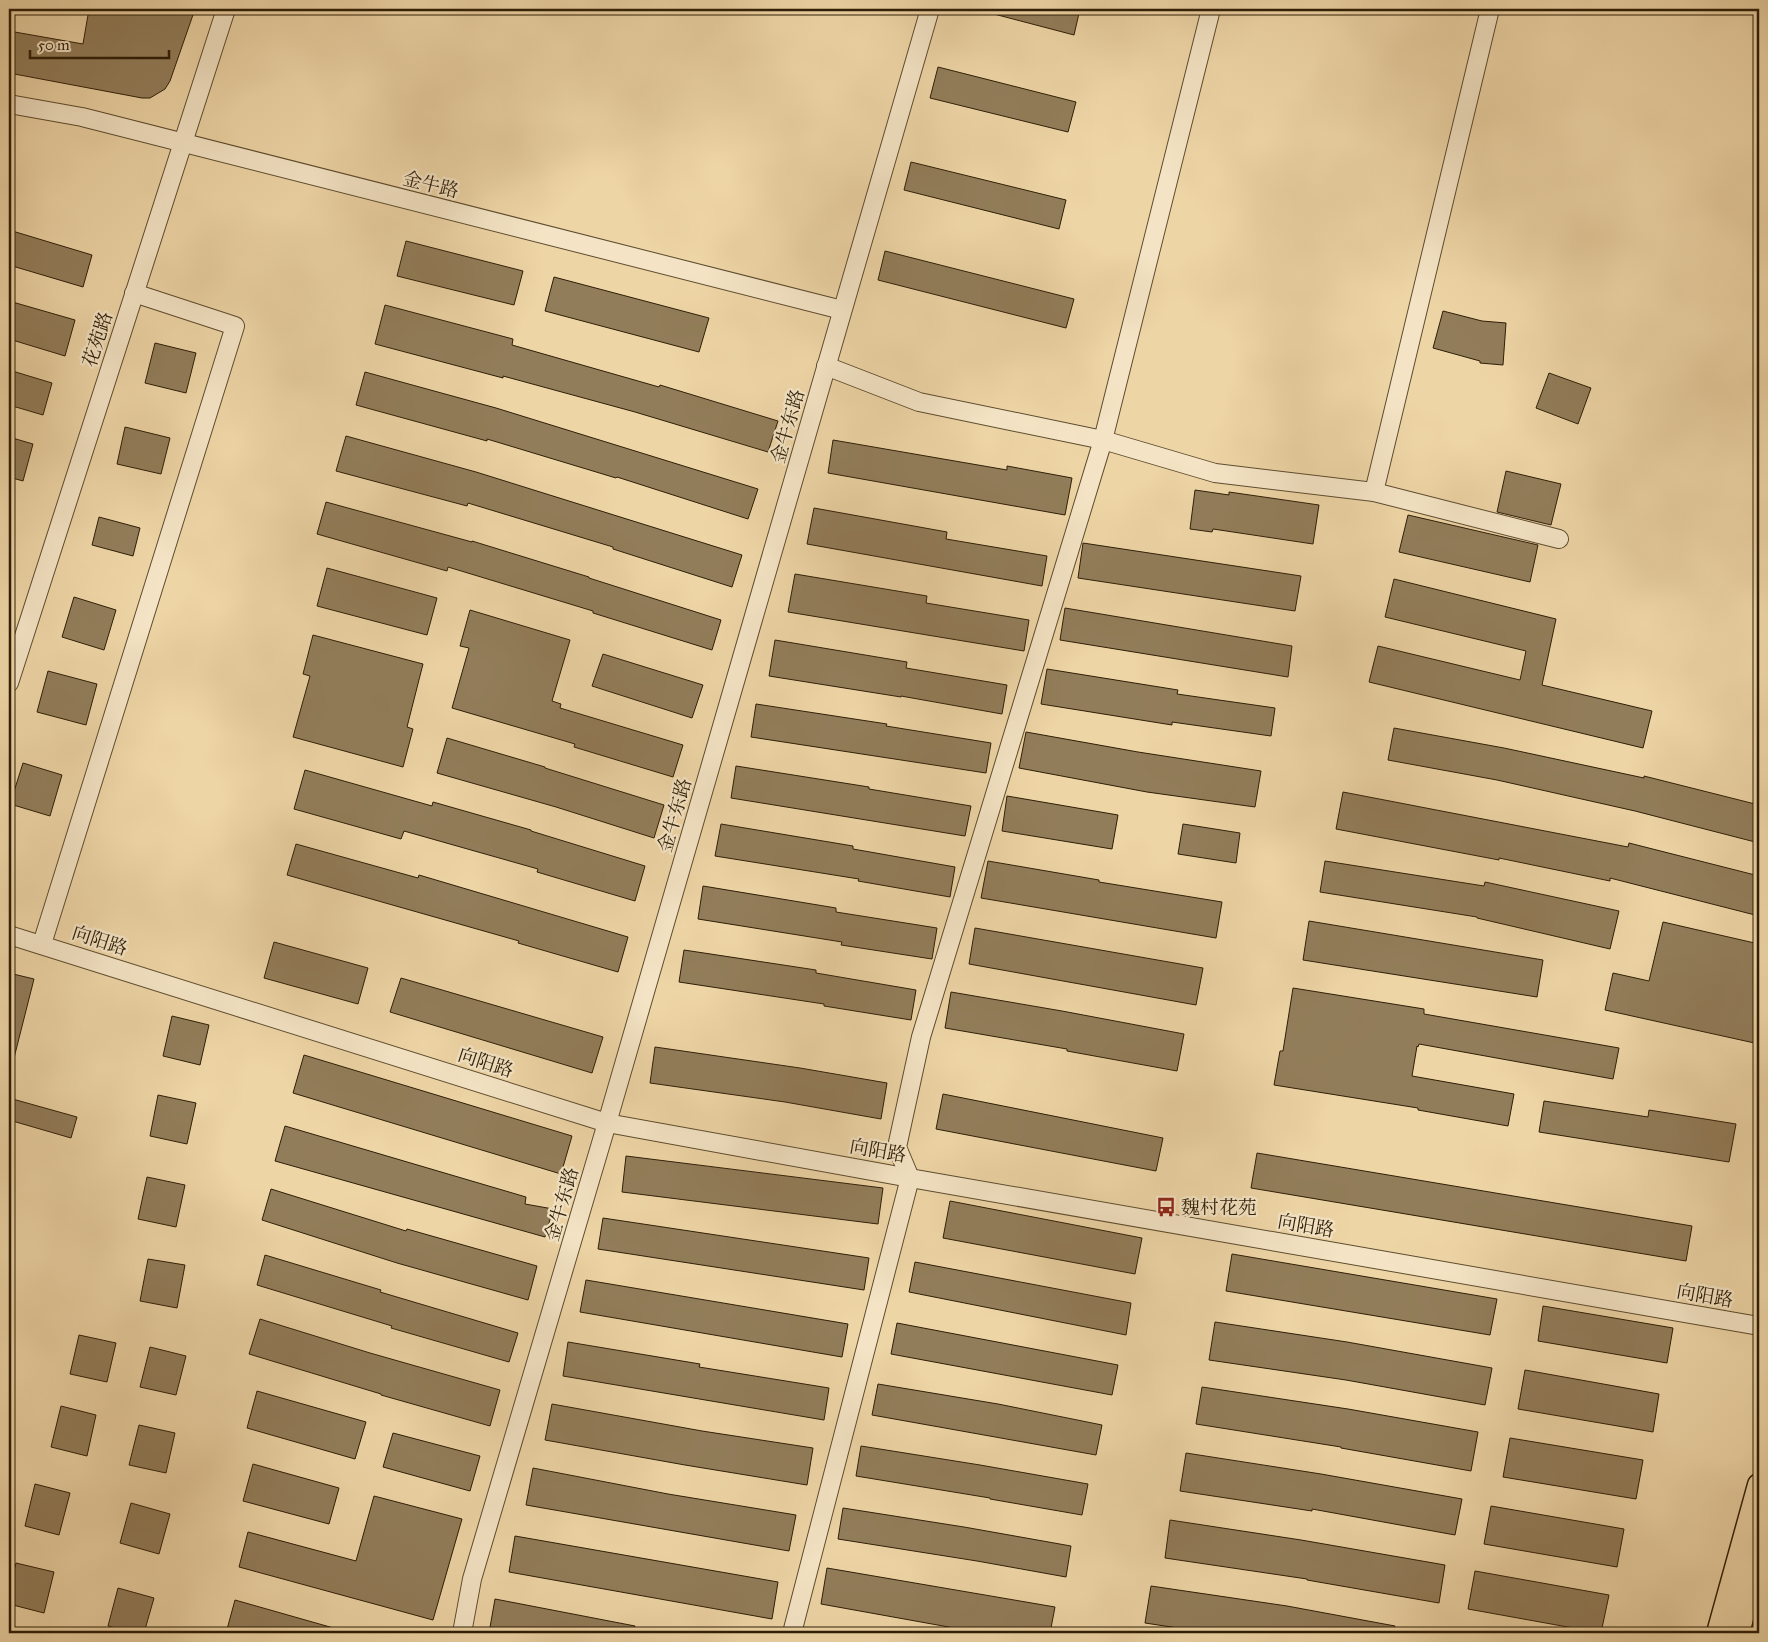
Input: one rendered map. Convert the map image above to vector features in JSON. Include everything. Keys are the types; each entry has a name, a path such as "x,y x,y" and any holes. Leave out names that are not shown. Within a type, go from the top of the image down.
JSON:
{"main road":[{"path":"1718,1633 1759,1485"},
{"path":"1738,1633 1759,1555"}],"street":[{"name":"花苑路","path":"9,683 226,9"},
{"name":"金牛东路","path":"462,1633 472,1579 607,1123 930,9"},
{"path":"792,1633 910,1178 897,1147 921,1037 1104,440 1211,9"},
{"path":"1374,492 1490,9"},
{"name":"金牛路","path":"9,104 82,117 842,310"},
{"path":"42,944 235,326 134,293"},
{"path":"826,366 919,402 1104,440 1215,472 1374,492 1559,539"},
{"name":"向阳路","path":"9,935 607,1123 910,1178 1759,1326"}],"building":[{"path":"93,9 195,9 170,81 165,89 150,98 142,98 9,73 9,31 83,44 88,15"},
{"path":"994,9 1080,9 1074,35 994,14"},
{"path":"938,67 1076,102 1068,132 930,98"},
{"path":"911,162 1066,200 1059,229 904,190"},
{"path":"9,230 92,255 83,287 9,265"},
{"path":"406,241 523,271 514,305 397,276"},
{"path":"885,251 1074,299 1066,328 878,280"},
{"path":"554,277 709,318 699,352 545,311"},
{"path":"9,301 75,320 65,356 9,339"},
{"path":"385,305 513,339 512,345 659,387 660,385 778,421 768,452 635,412 375,344"},
{"path":"1443,311 1482,321 1506,323 1503,365 1480,363 1480,361 1433,348"},
{"path":"155,343 196,353 186,393 145,383"},
{"path":"9,370 52,383 43,415 9,405"},
{"path":"365,372 496,408 758,489 748,519 617,477 487,439 487,441 356,405"},
{"path":"1549,373 1591,388 1578,424 1536,408"},
{"path":"125,427 170,438 161,474 117,464"},
{"path":"346,436 476,472 742,555 732,587 613,549 613,547 468,503 467,506 336,471"},
{"path":"9,437 33,444 23,481 9,477"},
{"path":"833,440 1007,470 1007,466 1072,478 1065,515 828,473"},
{"path":"1506,471 1561,484 1551,525 1497,512"},
{"path":"1195,490 1229,495 1229,492 1319,505 1313,544 1213,529 1212,532 1190,529"},
{"path":"326,502 472,541 721,620 712,650 593,613 593,611 448,567 447,571 317,534"},
{"path":"814,508 947,532 946,539 1047,556 1042,586 807,544"},
{"path":"1408,515 1538,545 1530,582 1399,552"},
{"path":"99,517 140,528 133,556 92,545"},
{"path":"1083,543 1301,576 1295,611 1078,578"},
{"path":"327,568 437,598 427,635 317,606"},
{"path":"795,574 927,596 926,603 1029,620 1024,651 788,612"},
{"path":"1394,579 1556,619 1542,685 1652,711 1643,748 1369,682 1378,646 1520,680 1526,651 1385,617"},
{"path":"74,597 116,610 104,650 62,637"},
{"path":"1065,608 1292,646 1288,677 1060,640"},
{"path":"470,610 570,640 552,701 561,704 560,708 683,745 673,777 574,747 575,744 452,708 469,648 460,646"},
{"path":"313,635 423,664 407,727 413,729 403,767 293,737 310,676 303,674"},
{"path":"775,640 907,662 906,668 1007,685 1002,714 901,696 769,676"},
{"path":"603,654 703,685 692,718 592,686"},
{"path":"1047,669 1178,690 1177,694 1275,708 1271,736 1172,722 1172,725 1041,704"},
{"path":"48,671 97,684 86,725 37,712"},
{"path":"756,704 887,724 886,726 991,743 986,773 751,737"},
{"path":"1394,728 1504,748 1644,778 1644,776 1759,805 1759,843 1635,811 1497,780 1388,760"},
{"path":"1026,732 1261,771 1255,807 1147,792 1019,768"},
{"path":"447,738 664,805 654,838 556,807 437,773"},
{"path":"23,763 62,775 50,816 10,804"},
{"path":"736,766 869,787 869,789 971,806 965,836 731,798"},
{"path":"305,770 432,806 433,802 531,830 645,866 635,901 537,872 538,869 404,831 401,839 294,809"},
{"path":"1343,792 1628,847 1629,843 1759,876 1759,916 1610,878 1610,881 1499,858 1499,860 1336,829"},
{"path":"1007,796 1118,815 1112,849 1002,831"},
{"path":"721,824 853,846 853,849 955,867 950,897 858,881 859,879 715,856"},
{"path":"1183,824 1240,833 1236,863 1178,854"},
{"path":"296,844 418,878 419,875 628,937 618,972 518,943 519,941 287,875"},
{"path":"988,861 1099,880 1099,882 1222,902 1216,938 981,898"},
{"path":"1325,861 1484,886 1485,882 1619,911 1610,949 1477,917 1320,892"},
{"path":"703,886 836,908 836,912 937,928 932,959 841,945 842,942 698,919"},
{"path":"1309,921 1543,960 1537,997 1303,960"},
{"path":"1663,922 1759,944 1759,1044 1605,1010 1613,973 1649,981"},
{"path":"975,928 1203,968 1196,1005 969,964"},
{"path":"274,942 368,968 358,1004 264,978"},
{"path":"684,950 816,970 816,973 916,990 911,1020 824,1006 824,1004 679,982"},
{"path":"9,973 34,979 14,1058 9,1057"},
{"path":"401,978 603,1037 592,1073 390,1012"},
{"path":"1293,988 1424,1009 1424,1014 1619,1048 1613,1079 1419,1044 1417,1046 1412,1076 1514,1094 1508,1126 1418,1110 1418,1108 1274,1085 1280,1051 1283,1051"},
{"path":"951,992 1184,1034 1177,1071 1067,1051 1067,1049 945,1028"},
{"path":"172,1016 209,1025 200,1065 163,1056"},
{"path":"655,1047 887,1083 881,1119 785,1102 650,1083"},
{"path":"304,1055 572,1136 561,1174 293,1093"},
{"path":"943,1094 1163,1138 1156,1171 936,1129"},
{"path":"158,1095 196,1103 187,1144 150,1136"},
{"path":"9,1098 77,1117 71,1138 9,1120"},
{"path":"1544,1101 1648,1117 1649,1110 1736,1124 1729,1162 1539,1132"},
{"path":"285,1126 526,1197 525,1204 553,1209 545,1237 275,1161"},
{"path":"1257,1153 1692,1226 1686,1261 1251,1188"},
{"path":"626,1156 883,1188 878,1224 622,1192"},
{"path":"147,1177 185,1185 176,1227 138,1219"},
{"path":"271,1189 406,1231 407,1229 537,1266 528,1300 397,1263 262,1220"},
{"path":"950,1201 1142,1238 1135,1274 943,1238"},
{"path":"603,1218 869,1258 864,1290 598,1249"},
{"path":"1232,1254 1497,1299 1490,1335 1226,1291"},
{"path":"265,1255 518,1333 509,1362 391,1328 392,1326 257,1285"},
{"path":"148,1259 185,1265 177,1308 140,1301"},
{"path":"915,1262 1131,1303 1126,1335 909,1292"},
{"path":"586,1280 848,1324 842,1357 580,1312"},
{"path":"1543,1306 1673,1328 1667,1363 1538,1341"},
{"path":"260,1319 500,1390 490,1426 249,1354"},
{"path":"1215,1322 1347,1342 1492,1368 1485,1405 1346,1380 1209,1360"},
{"path":"897,1323 1118,1365 1112,1395 891,1354"},
{"path":"79,1335 116,1343 107,1382 70,1374"},
{"path":"568,1342 700,1364 699,1367 829,1388 824,1420 563,1376"},
{"path":"150,1347 186,1356 176,1395 140,1387"},
{"path":"1525,1370 1659,1394 1653,1432 1518,1409"},
{"path":"878,1384 998,1404 1102,1425 1096,1455 872,1415"},
{"path":"1202,1387 1348,1409 1478,1432 1471,1471 1341,1447 1196,1424"},
{"path":"257,1391 366,1422 355,1459 247,1428"},
{"path":"552,1404 702,1431 813,1448 807,1485 545,1440"},
{"path":"61,1406 96,1415 87,1456 51,1447"},
{"path":"139,1425 175,1433 166,1473 129,1465"},
{"path":"393,1433 480,1456 470,1491 383,1467"},
{"path":"1510,1438 1643,1460 1636,1499 1503,1477"},
{"path":"861,1446 1088,1484 1082,1515 856,1476"},
{"path":"1186,1453 1462,1499 1455,1535 1312,1509 1312,1511 1180,1491"},
{"path":"253,1464 339,1488 329,1524 243,1501"},
{"path":"533,1468 668,1494 796,1515 789,1551 526,1505"},
{"path":"35,1484 70,1493 59,1535 25,1526"},
{"path":"374,1496 462,1519 433,1620 239,1567 248,1532 356,1561"},
{"path":"131,1503 170,1514 159,1554 120,1543"},
{"path":"1491,1506 1624,1529 1617,1567 1484,1544"},
{"path":"843,1508 1071,1546 1066,1577 838,1539"},
{"path":"1170,1520 1445,1565 1439,1603 1307,1579 1165,1558"},
{"path":"515,1536 778,1582 772,1619 509,1572"},
{"path":"16,1563 54,1572 44,1613 9,1604 9,1591"},
{"path":"827,1568 1055,1607 1050,1633 982,1633 821,1604"},
{"path":"1475,1571 1609,1595 1601,1633 1468,1609"},
{"path":"1151,1586 1287,1606 1395,1626 1394,1633 1211,1633 1145,1623"},
{"path":"118,1588 154,1598 144,1633 134,1633 108,1626"},
{"path":"495,1599 635,1626 634,1633 489,1633"},
{"path":"235,1600 337,1629 337,1633 226,1633"}],"place":[{"name":"魏村花苑","path":"1166,1207"}]}
